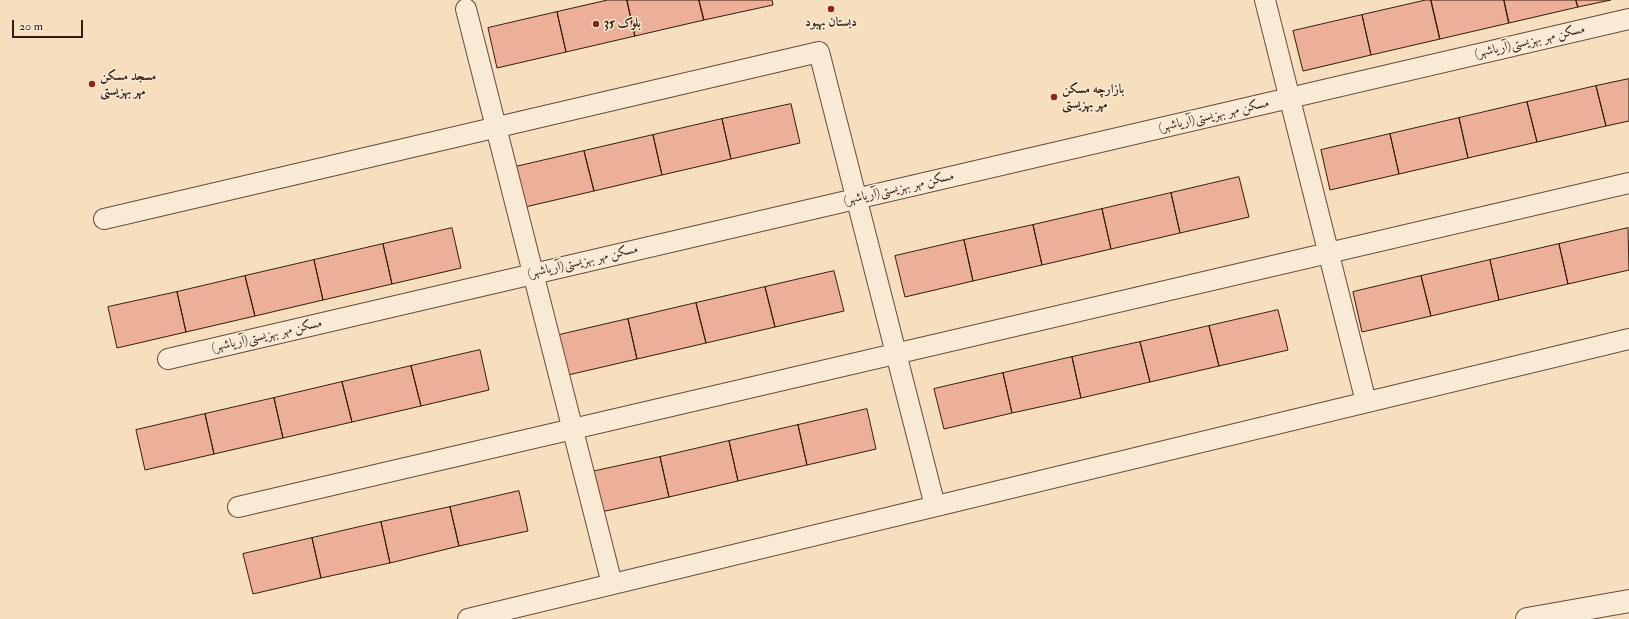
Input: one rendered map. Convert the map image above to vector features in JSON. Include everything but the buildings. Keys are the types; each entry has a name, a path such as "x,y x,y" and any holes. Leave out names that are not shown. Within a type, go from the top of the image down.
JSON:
{"street":[{"path":"1265,0 1366,402"},
{"path":"466,9 612,584"},
{"name":"مسکن مهر بهزیستی(آریاشهر)","path":"168,359 1629,19"},
{"path":"104,219 819,52 935,506"},
{"path":"238,507 1629,183"},
{"path":"468,619 1629,339"},
{"path":"1527,619 1629,601"}],"place":[{"name":"دبستان بهبود","path":"831,9"},
{"name":"بلوک 35","path":"596,24"},
{"name":"مسجد مسکن مهر بهزیستی","path":"92,84"},
{"name":"بازارچه مسکن مهر بهزیستی","path":"1054,97"}]}
